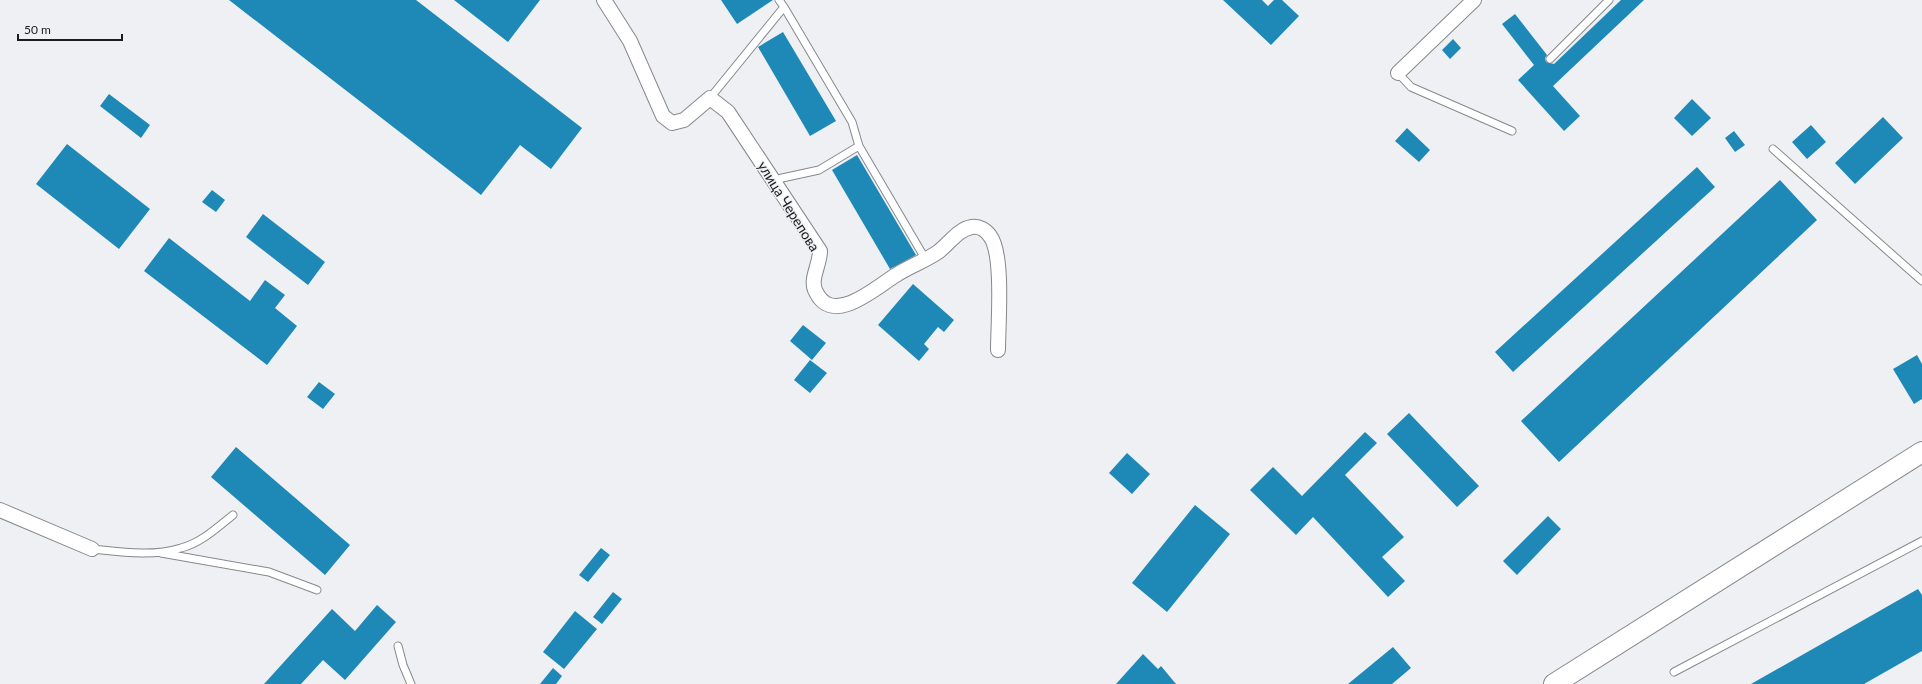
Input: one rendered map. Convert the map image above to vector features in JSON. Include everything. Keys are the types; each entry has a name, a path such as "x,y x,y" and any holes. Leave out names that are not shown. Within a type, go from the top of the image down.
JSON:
{"street":[{"path":"604,0 630,41 663,116 672,123 684,120 710,98"},
{"path":"1398,73 1474,0"},
{"name":"улица Черепова","path":"710,98 728,112 820,251 820,261 813,279 815,292 822,300 834,307 846,306 897,274 926,260 940,251 964,229 974,226 984,229 991,236 995,247 998,271 998,350"},
{"path":"1554,684 1922,452"},
{"path":"0,510 92,549"}],"lane":[{"path":"779,0 852,122 859,146 926,260"},
{"path":"1550,59 1609,0"},
{"path":"710,98 784,7"},
{"path":"1398,73 1411,87 1512,131"},
{"path":"773,180 820,170 859,146"},
{"path":"1773,149 1922,281"},
{"path":"161,553 183,548 212,533 234,515"},
{"path":"1674,672 1922,541"},
{"path":"92,549 161,553 269,572 317,590"},
{"path":"398,646 403,665 411,684"}],"building":[{"path":"229,0 416,0 582,128 551,169 520,145 481,195"},
{"path":"454,0 540,0 508,42"},
{"path":"721,0 773,0 737,24"},
{"path":"1223,0 1262,0 1268,6 1274,0 1282,0 1299,16 1271,45"},
{"path":"1621,0 1644,0 1553,86 1580,116 1564,131 1518,80 1534,65 1502,24 1515,14 1547,55 1545,58 1546,62 1554,64"},
{"path":"783,32 836,121 810,136 758,47"},
{"path":"1453,39 1461,48 1450,59 1442,50"},
{"path":"109,94 150,125 141,138 100,106"},
{"path":"1692,99 1711,118 1692,136 1674,118"},
{"path":"1883,117 1903,138 1855,184 1835,163"},
{"path":"1811,125 1826,142 1807,159 1792,142"},
{"path":"1407,128 1430,150 1419,162 1395,141"},
{"path":"1734,131 1745,145 1735,152 1725,138"},
{"path":"67,144 150,209 119,249 36,184"},
{"path":"857,155 916,255 890,269 832,170"},
{"path":"1697,167 1715,187 1513,372 1495,352"},
{"path":"1780,180 1817,220 1559,462 1521,421"},
{"path":"212,190 225,200 216,212 202,202"},
{"path":"263,214 325,262 308,285 246,237"},
{"path":"169,238 250,301 265,280 285,295 275,308 297,326 267,365 144,271"},
{"path":"913,284 954,320 944,332 938,327 924,344 929,349 919,361 878,325"},
{"path":"803,325 826,343 812,360 790,341"},
{"path":"1917,355 1922,364 1922,399 1914,404 1893,369"},
{"path":"810,360 827,373 810,393 794,380"},
{"path":"319,382 335,394 323,409 307,397"},
{"path":"1409,413 1479,486 1457,507 1387,434"},
{"path":"1365,432 1377,443 1345,475 1404,537 1382,557 1405,581 1388,597 1313,517 1296,535 1250,490 1273,467 1302,496"},
{"path":"236,447 350,545 325,575 211,477"},
{"path":"1127,453 1150,474 1132,494 1109,473"},
{"path":"1195,505 1230,534 1167,612 1132,583"},
{"path":"1548,516 1561,529 1517,575 1503,561"},
{"path":"601,548 610,555 588,582 579,575"},
{"path":"1918,589 1922,595 1922,651 1864,684 1751,684"},
{"path":"613,592 622,599 602,624 593,617"},
{"path":"377,605 396,622 345,680 323,660 301,684 264,684 332,609 355,631"},
{"path":"575,611 597,629 564,669 543,652"},
{"path":"1393,647 1411,668 1392,684 1348,684"},
{"path":"1143,654 1158,669 1161,666 1176,684 1116,684"},
{"path":"553,668 562,676 556,684 540,684"}]}
